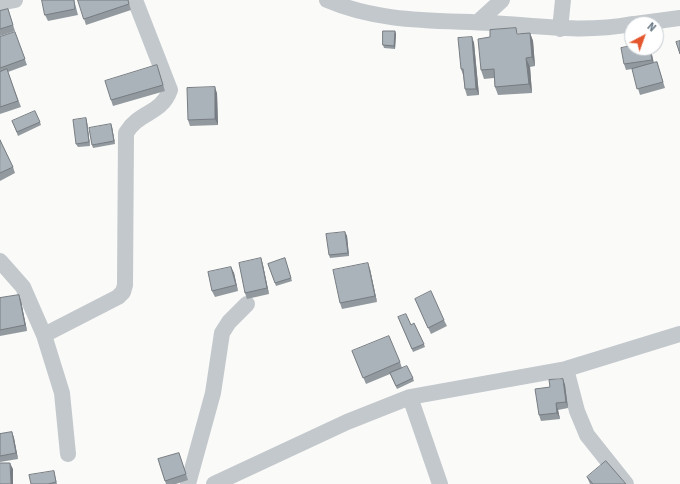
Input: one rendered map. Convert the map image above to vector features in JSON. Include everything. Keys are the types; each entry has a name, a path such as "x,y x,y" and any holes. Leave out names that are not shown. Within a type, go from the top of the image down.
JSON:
{"street":[{"path":"0,3 15,0"},
{"path":"44,335 118,297 123,292 125,285 126,133 132,123 159,107 166,100 170,90 135,0"},
{"path":"327,0 346,8 383,17 415,21 478,22 560,29 604,29 624,26"},
{"path":"478,22 502,0"},
{"path":"560,29 563,0"},
{"path":"664,20 680,18"},
{"path":"0,261 23,287 44,335 62,393 68,454"},
{"path":"188,484 213,394 222,333 229,322 247,304"},
{"path":"214,484 347,422 410,397 566,369 680,334"},
{"path":"566,369 577,411 587,435 626,484"},
{"path":"410,397 436,482"}],"building":[{"path":"42,0 74,0 75,9 45,15"},
{"path":"78,0 128,0 129,4 84,19"},
{"path":"8,9 13,25 0,29 0,11"},
{"path":"516,28 517,34 530,33 532,57 526,58 529,84 495,87 494,69 481,70 478,39 490,37 490,30"},
{"path":"383,31 395,31 394,46 383,45"},
{"path":"15,32 25,59 0,68 0,37"},
{"path":"472,37 476,89 465,89 463,69 461,69 458,38"},
{"path":"680,41 680,54 676,42"},
{"path":"624,47 624,56 651,56 652,60 624,64 621,48"},
{"path":"657,62 663,82 637,89 632,69"},
{"path":"157,65 163,85 111,100 105,81"},
{"path":"7,69 18,101 0,107 0,72"},
{"path":"215,87 215,119 188,120 187,88"},
{"path":"35,111 40,122 17,132 12,121"},
{"path":"86,118 89,142 76,144 73,120"},
{"path":"111,124 114,141 92,145 89,128"},
{"path":"0,140 13,167 0,173"},
{"path":"345,232 348,253 329,255 326,234"},
{"path":"261,258 267,288 245,293 239,263"},
{"path":"285,258 291,278 275,283 268,264"},
{"path":"368,263 375,296 340,303 333,270"},
{"path":"231,267 236,285 212,291 208,272"},
{"path":"431,291 444,320 428,328 415,299"},
{"path":"19,295 25,325 0,330 0,298"},
{"path":"406,314 411,325 414,323 424,344 412,349 398,317"},
{"path":"389,336 400,362 363,378 352,351"},
{"path":"407,366 413,378 396,386 390,373"},
{"path":"563,379 566,402 556,403 557,413 539,415 535,389 550,387 549,380"},
{"path":"12,432 16,453 0,456 0,434"},
{"path":"179,453 186,474 165,481 158,459"},
{"path":"606,461 626,484 593,484 587,477"},
{"path":"0,463 10,463 11,484 0,484"},
{"path":"54,471 56,482 48,484 31,484 29,475"}]}
